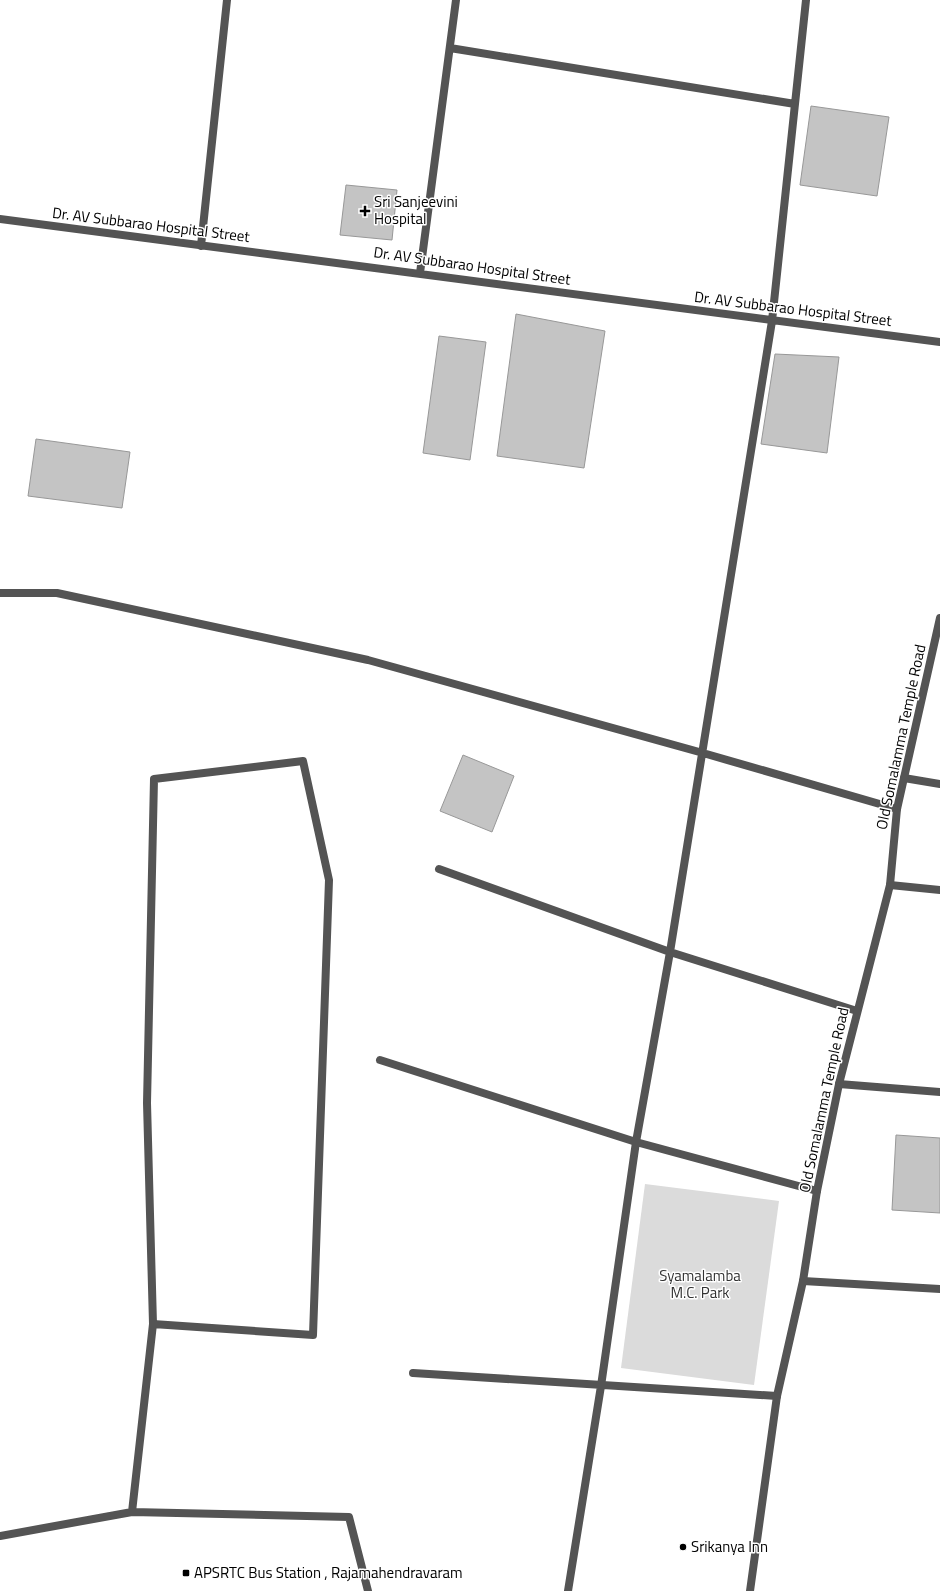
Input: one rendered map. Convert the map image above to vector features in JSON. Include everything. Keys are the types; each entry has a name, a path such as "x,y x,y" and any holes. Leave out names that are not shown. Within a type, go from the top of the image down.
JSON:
{"street":[{"path":"201,246 227,0"},
{"path":"420,273 456,0"},
{"path":"568,1591 601,1386 636,1142 670,952 703,753 772,321 806,0"},
{"path":"450,48 795,104"},
{"name":"Dr. AV Subbarao Hospital Street","path":"0,219 940,342"},
{"path":"0,593 56,593 368,660 703,753 897,809"},
{"name":"Old Somalamma Temple Road","path":"750,1591 778,1396 803,1281 817,1191 839,1084 890,885 897,809 940,618"},
{"path":"132,1512 153,1324 147,1104 154,779 303,761 329,880 313,1335 153,1324"},
{"path":"904,778 940,784"},
{"path":"439,869 670,952 858,1011"},
{"path":"890,885 940,890"},
{"path":"380,1060 636,1142 817,1191"},
{"path":"839,1084 940,1092"},
{"path":"803,1281 940,1289"},
{"path":"413,1373 778,1396"},
{"path":"0,1536 132,1512 349,1517 368,1591"}],"green space":[{"name":"Syamalamba M.C. Park","path":"645,1184 779,1201 754,1385 621,1368"}],"building":[{"path":"811,106 889,117 877,196 800,185"},
{"path":"346,185 397,190 392,240 340,235"},
{"path":"516,314 605,331 584,468 497,456"},
{"path":"439,336 486,342 470,460 423,453"},
{"path":"775,354 839,357 827,453 761,444"},
{"path":"36,439 130,452 122,508 28,496"},
{"path":"463,755 514,776 492,832 440,811"},
{"path":"896,1135 940,1138 940,1213 892,1210"}],"place":[{"name":"Sri Sanjeevini Hospital","path":"365,211"},
{"name":"Srikanya Inn","path":"683,1547"},
{"name":"APSRTC Bus Station , Rajamahendravaram","path":"186,1573"}]}
